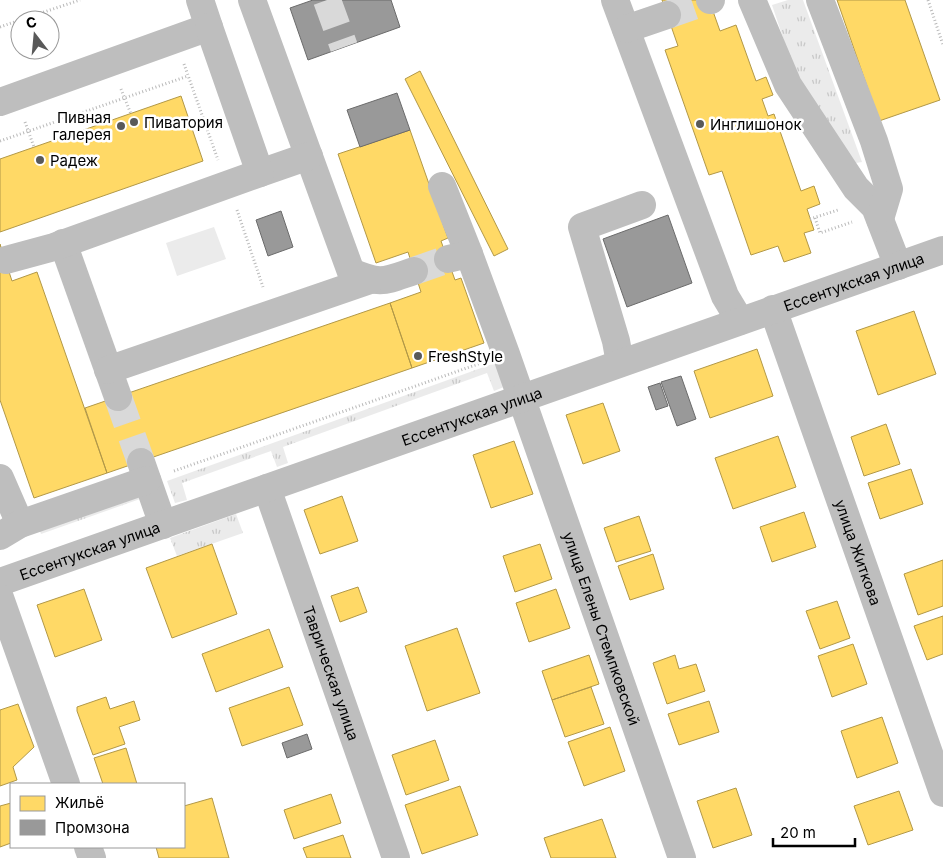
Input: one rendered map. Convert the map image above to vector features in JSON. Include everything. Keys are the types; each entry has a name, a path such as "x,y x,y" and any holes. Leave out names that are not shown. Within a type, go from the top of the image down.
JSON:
{"street":[{"path":"200,0 260,174"},
{"path":"252,0 352,272 370,280 382,281 414,271"},
{"path":"615,0 725,296 740,321"},
{"path":"752,0 788,84 856,188 875,207 898,266"},
{"path":"820,0 874,141 889,189 880,219"},
{"path":"626,29 667,16"},
{"path":"0,102 209,27"},
{"path":"6,260 63,244 309,156"},
{"name":"улица Елены Стемпковской","path":"442,186 458,257 506,354 682,858"},
{"path":"620,363 616,341 582,227 642,205"},
{"path":"63,244 118,397"},
{"name":"Ессентукская улица","path":"0,582 943,250"},
{"path":"108,370 370,280"},
{"name":"улица Житкова","path":"773,309 943,794"},
{"path":"0,478 10,530 144,471 163,525"},
{"name":"Таврическая улица","path":"267,488 396,858"},
{"path":"0,598 66,783"}],"path":[{"path":"50,10 80,0"},
{"path":"928,0 943,45"},
{"path":"0,141 188,76"},
{"path":"815,218 820,233"},
{"path":"144,471 506,354"}],"green space":[{"path":"788,0 803,0 862,162 856,163 798,82 772,5"},
{"path":"214,227 226,259 177,276 166,243"},
{"path":"495,363 504,387 494,391 487,373 283,447 288,463 277,467 271,451 182,483 187,500 175,503 167,481"},
{"path":"138,493 140,499 41,534 39,528"},
{"path":"236,514 243,533 177,556 170,538"}],"building: Жильё":[{"path":"662,0 709,0 720,31 736,25 756,81 766,77 773,95 762,99 768,116 774,114 801,191 814,186 820,204 807,209 814,230 804,233 811,253 784,262 778,246 751,255 722,171 709,175 665,50 678,46"},
{"path":"837,0 905,0 940,100 879,121"},
{"path":"420,71 508,249 494,256 405,79"},
{"path":"181,96 203,161 0,232 0,159"},
{"path":"410,130 448,238 441,241 455,280 461,278 484,343 412,368 390,303 421,292 408,252 376,263 338,154"},
{"path":"0,244 12,281 37,272 107,473 34,498 0,400"},
{"path":"390,303 412,368 107,473 85,408"},
{"path":"914,311 936,374 878,395 856,331"},
{"path":"757,349 773,396 710,418 694,371"},
{"path":"603,403 620,451 583,464 566,415"},
{"path":"886,424 900,464 864,476 851,437"},
{"path":"778,436 796,487 733,509 715,458"},
{"path":"514,441 533,494 491,508 473,455"},
{"path":"911,469 923,504 880,519 868,483"},
{"path":"342,496 358,541 320,554 304,510"},
{"path":"804,512 816,547 772,562 760,527"},
{"path":"639,516 651,551 616,562 604,528"},
{"path":"212,544 237,614 172,638 146,568"},
{"path":"540,544 552,579 515,592 503,556"},
{"path":"653,554 664,589 630,600 618,566"},
{"path":"943,560 943,606 918,615 904,574"},
{"path":"358,587 367,612 340,622 331,596"},
{"path":"84,589 102,640 55,657 37,605"},
{"path":"556,589 570,628 529,642 516,603"},
{"path":"837,601 850,638 820,649 806,611"},
{"path":"943,616 943,654 927,660 914,626"},
{"path":"457,628 480,693 427,711 405,646"},
{"path":"269,629 283,667 216,692 202,654"},
{"path":"853,644 867,684 832,697 818,656"},
{"path":"589,655 599,684 552,700 542,671"},
{"path":"675,655 679,669 696,664 705,691 667,704 653,663"},
{"path":"289,687 303,725 242,746 229,708"},
{"path":"591,687 604,724 565,737 552,700"},
{"path":"106,697 110,709 134,701 140,720 119,727 125,744 93,755 77,707"},
{"path":"709,701 719,732 679,745 668,714"},
{"path":"18,704 34,747 13,767 17,780 0,786 0,710"},
{"path":"882,717 898,763 857,778 841,731"},
{"path":"610,727 625,771 584,786 568,742"},
{"path":"435,740 449,780 406,795 392,755"},
{"path":"126,748 137,783 103,783 94,758"},
{"path":"460,786 478,835 422,854 405,805"},
{"path":"736,788 752,835 713,848 697,801"},
{"path":"899,791 913,830 868,845 854,806"},
{"path":"331,794 341,823 294,839 284,810"},
{"path":"212,798 229,858 159,858 156,848 185,848 185,806"},
{"path":"10,803 10,843 0,847 0,806"},
{"path":"602,819 616,858 551,858 544,838"},
{"path":"343,835 351,858 307,858 303,848"}],"building: Промзона":[{"path":"313,0 391,0 400,27 308,60 290,8"},
{"path":"397,93 410,130 360,147 347,110"},
{"path":"281,211 293,247 268,256 256,220"},
{"path":"668,215 692,283 627,307 603,239"},
{"path":"681,376 696,419 677,426 661,382"},
{"path":"660,383 668,406 656,410 648,387"},
{"path":"307,734 312,749 287,758 282,743"}],"tunnel":[{"path":"327,0 344,47"},
{"path":"667,15 710,0"},
{"path":"414,271 448,259"},
{"path":"118,397 141,462"}],"place":[{"name":"Пиватория","path":"134,122"},
{"name":"Инглишонок","path":"700,124"},
{"name":"Пивная галерея","path":"121,126"},
{"name":"Радеж","path":"40,160"},
{"name":"FreshStyle","path":"418,356"}]}
